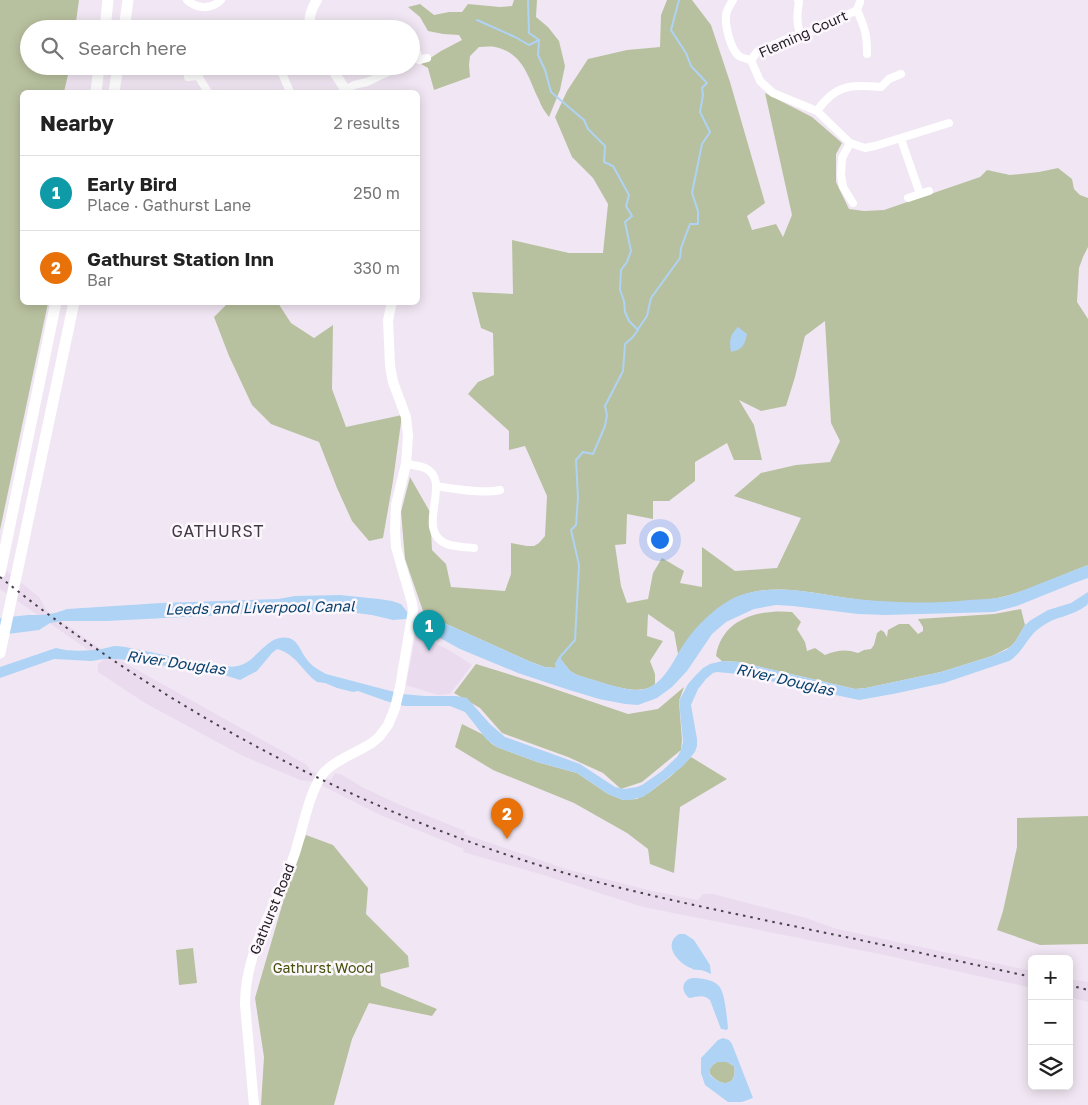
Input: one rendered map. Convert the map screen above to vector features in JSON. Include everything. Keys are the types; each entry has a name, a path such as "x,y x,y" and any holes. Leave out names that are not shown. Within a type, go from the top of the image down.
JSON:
{"highway":[{"path":"106,20 108,0"},
{"path":"125,20 128,0"},
{"path":"96,90 99,75"},
{"path":"114,90 117,75"},
{"path":"0,573 55,305"},
{"path":"0,653 73,305"}],"main road":[{"path":"310,20 311,10 317,0"},
{"path":"336,75 346,90"},
{"path":"391,305 388,320 389,353 393,382 406,417 408,436 406,464"},
{"name":"Gathurst Road","path":"254,1105 245,1004 247,977 260,934 291,863 312,796 322,776 334,764 367,746 378,737 388,725 400,687 412,619 412,604 398,556 394,530 396,506 406,464"}],"street":[{"path":"187,0 197,6 206,7 214,5 221,0"},
{"path":"733,0 728,8 726,17 732,48 740,56 751,60 760,81 773,93 817,111 850,142 865,148 901,139 949,123"},
{"path":"798,0 796,16 801,35"},
{"name":"Fleming Court","path":"751,60 757,52 794,36 825,26 858,6 866,30 866,54"},
{"path":"420,60 427,58"},
{"path":"817,111 837,91 867,82 881,87 889,79 901,74"},
{"path":"283,75 289,90"},
{"path":"348,90 354,85 367,82 376,75"},
{"path":"188,77 198,76 207,90"},
{"path":"901,139 920,194"},
{"path":"850,142 842,158 841,175 843,187 854,203"},
{"path":"908,198 929,191"},
{"path":"406,464 426,468 434,475 436,486 432,526 434,534 447,544 474,548"},
{"path":"436,486 494,492 500,490"}],"shaded area":[{"path":"0,566 39,597 47,611 115,659 307,765 311,771 331,780 335,773 342,775 398,804 465,831 464,834 566,869 648,890 698,900 703,894 713,894 806,918 837,929 1028,970 1028,987 889,956 643,907 463,852 464,849 378,814 315,782 300,780 243,756 145,703 98,672 98,664 103,660 0,589"},
{"path":"416,634 451,651 472,665 450,694 438,695 406,685"},
{"path":"1073,980 1088,982 1088,1002 1073,998"}],"green space":[{"path":"0,0 79,0 76,20 20,20 20,75 68,75 64,90 20,90 20,305 48,305 0,530"},
{"path":"514,0 537,0 536,17 548,27 559,41 565,66 560,90 549,117 524,68 513,55 505,50 493,47 479,47 470,56 470,77 434,90 428,68 421,64 462,40 459,35 428,31 420,17 408,7 420,4 434,15 462,12 468,4 500,7 512,6"},
{"path":"667,0 692,0 711,25 730,82 765,203 747,216 752,230 776,224 783,237 792,215 765,93 812,117 842,143 836,154 836,182 849,209 864,211 884,210 980,177 987,170 1010,175 1058,168 1072,179 1074,189 1080,195 1088,198 1088,247 1079,268 1077,302 1088,319 1088,565 1016,593 998,598 970,601 904,603 863,600 790,590 752,592 734,599 716,610 693,633 678,654 674,632 648,614 647,636 663,641 650,661 655,674 655,684 647,689 637,690 620,688 577,675 570,671 559,657 555,668 545,667 424,614 405,559 401,512 410,477 430,512 432,550 446,564 451,587 505,591 511,574 511,543 534,546 545,536 547,496 525,446 509,450 509,431 468,394 478,382 494,375 493,333 481,328 472,292 513,294 512,240 569,253 603,253 608,204 593,178 572,157 555,117 567,91 588,59 627,50 660,47 661,15","holes":["825,321 831,423 840,441 830,462 796,465 761,473 734,496 801,518 777,568 735,571 702,547 702,587 680,583 684,571 662,558 653,573 648,599 627,603 621,586 615,545 626,544 627,514 653,519 653,501 669,501 695,481 695,462 727,443 734,460 762,460 754,425 739,400 761,411 786,406 805,336"]},
{"path":"226,305 279,305 291,323 314,338 333,325 332,389 346,427 402,415 383,538 369,541 352,521 319,442 271,424 252,405 229,356 214,317"},
{"path":"1021,609 1025,625 1010,647 992,656 941,672 866,688 855,689 740,662 722,661 716,656 720,643 734,625 744,619 767,612 792,612 801,622 797,629 805,642 807,651 815,648 825,655 841,651 858,653 871,649 877,633 881,630 887,637 888,630 899,624 909,624 918,634 923,631 923,627 918,619 994,614"},
{"path":"476,664 628,714 658,709 684,687 679,701 681,750 642,782 621,789 603,773 568,757 502,733 480,708 454,693"},
{"path":"462,724 482,734 497,747 537,762 577,773 608,794 623,800 637,799 650,792 691,757 727,779 680,807 674,873 650,864 648,849 627,833 574,803 493,770 455,747"},
{"path":"1088,816 1088,944 1040,945 997,930 1017,847 1017,818"},
{"name":"Gathurst Wood","path":"306,835 333,845 368,888 366,914 408,956 409,967 380,974 381,986 437,1009 432,1016 369,1003 352,1039 334,1105 261,1105 264,1057 255,998 290,878"},
{"path":"193,948 197,983 179,985 176,950"},
{"path":"717,1062 727,1062 734,1066 735,1072 728,1083 715,1079 710,1074 711,1067"}],"water":[{"path":"738,327 747,334 746,338 744,344 738,350 731,352 731,338"},
{"name":"Leeds and Liverpool Canal","path":"1088,565 1088,578 1017,606 994,612 885,615 776,605 754,609 726,622 712,634 687,671 672,687 657,698 638,705 599,699 518,673 460,649 431,633 419,623 406,619 393,620 341,611 298,611 107,621 62,621 50,623 39,630 0,635 0,618 48,614 67,609 340,595 392,601 401,604 408,613 419,617 424,614 531,662 555,668 555,663 559,657 570,671 577,675 613,686 635,690 652,686 659,681 689,636 704,620 730,600 748,593 788,590 856,599 913,602 991,599 1016,593"},
{"name":"River Douglas","path":"1088,592 1087,605 1075,612 1046,623 1032,635 1014,658 944,683 859,700 738,674 713,673 698,689 691,705 697,739 695,752 683,766 650,792 643,797 629,800 623,800 608,794 577,773 537,762 497,747 487,740 465,712 450,706 404,706 358,691 353,692 317,682 289,654 277,649 257,671 240,680 221,674 118,659 92,661 54,659 0,678 0,667 56,648 85,651 117,646 231,667 244,664 274,640 289,638 298,644 310,663 326,674 402,694 467,698 490,724 505,737 580,764 615,787 624,789 642,785 662,771 677,757 683,742 679,701 688,684 703,668 710,664 722,661 740,662 855,689 866,688 941,672 1006,650 1015,642 1025,625 1031,620 1048,610 1071,603"},
{"path":"679,934 685,934 694,940 710,965 711,974 686,966 677,958 672,948 672,943"},
{"path":"688,979 710,980 719,986 723,994 727,1030 721,1029 710,1000 703,996 689,998 686,995 683,986"},
{"path":"723,1038 729,1040 732,1044 753,1098 742,1102 728,1102 705,1085 701,1073 701,1058 718,1040","holes":["727,1062 734,1066 735,1069 734,1077 728,1083 721,1082 710,1075 710,1069 715,1063"]}],"waterway":[{"path":"477,20 529,45 539,40 529,33 528,0"},
{"path":"638,329 647,316 651,298 680,258 681,248 690,224 698,224 698,211 692,193 702,144 710,132 700,112 703,95 702,88 707,83 691,66 686,53 671,30 679,0"},
{"path":"539,40 538,55 545,70 551,92 584,120 588,129 605,146 604,162 613,166 629,195 626,206 632,216 625,222 631,251 627,262 621,270 620,290 629,321 638,330 625,344 623,371 605,406 607,415 605,426 593,454 583,452 576,460 578,498 576,525 571,530 579,565 575,640 560,657 560,660"}],"railway":[{"path":"0,577 66,627 134,674 205,718 278,758 352,794 429,826 507,855 586,879 699,906 1028,976"},
{"path":"1073,986 1088,990"}],"place":[{"name":"Early Bird","path":"429,651"},
{"name":"Gathurst Station Inn","path":"507,839"}],"district":[{"name":"GATHURST","path":"218,531"}]}
